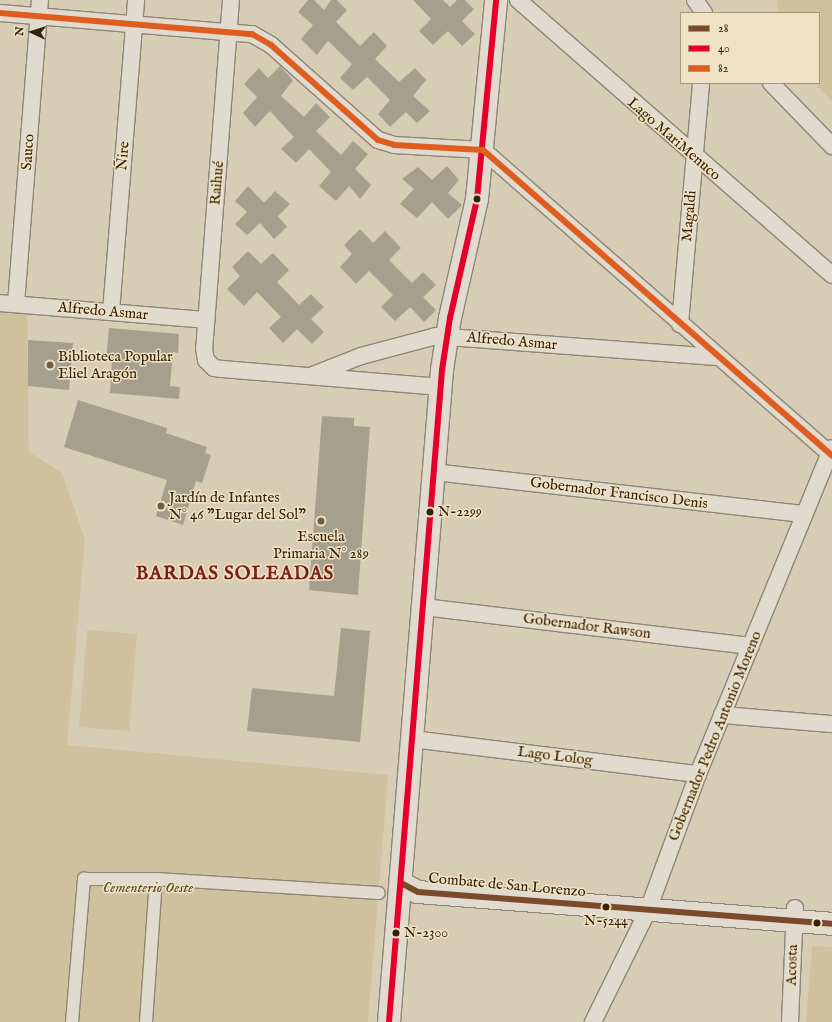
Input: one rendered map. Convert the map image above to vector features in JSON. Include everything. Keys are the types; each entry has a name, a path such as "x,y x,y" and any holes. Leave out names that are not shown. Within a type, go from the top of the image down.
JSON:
{"main road":[{"path":"389,1022 441,387 447,336 474,218 483,150 496,0"},
{"name":"Combate de San Lorenzo","path":"400,883 419,878 650,903 794,915 832,924"},
{"name":"Combate de San Lorenzo","path":"794,915 832,911"}],"street":[{"name":"Sauco","path":"16,304 40,0"},
{"name":"Ñire","path":"111,312 136,0"},
{"name":"Raihué","path":"209,365 204,354 206,320 231,0"},
{"name":"Lago MariMenuco","path":"518,0 694,158 832,275"},
{"path":"695,0 703,12"},
{"path":"707,12 709,0"},
{"path":"0,13 252,34 272,45 378,140 394,145 483,150 718,357 831,452"},
{"name":"Magaldi","path":"680,324 701,84"},
{"path":"772,84 832,146"},
{"name":"Alfredo Asmar","path":"0,303 206,320"},
{"name":"Alfredo Asmar","path":"311,376 412,341 447,336 718,357"},
{"name":"Alfredo Asmar","path":"209,365 222,369 441,387"},
{"name":"Gobernador Pedro Antonio Moreno","path":"593,1022 650,903 698,774 804,514 831,452"},
{"name":"Gobernador Francisco Denis","path":"434,472 804,514"},
{"name":"Gobernador Rawson","path":"423,606 751,646"},
{"path":"722,716 832,724"},
{"name":"Lago Lolog","path":"412,739 698,774"},
{"path":"72,1022 84,879 156,879 378,893"},
{"path":"146,1022 156,879"},
{"name":"Acosta","path":"790,1022 794,915"}],"green space":[{"path":"777,0 832,0 832,101 816,84 820,84 820,12 778,12"},
{"name":"Cementerio Oeste","path":"0,310 27,312 29,452 62,473 85,539 67,745 388,775 368,1022 0,1022"},
{"path":"87,630 137,634 129,731 79,727"},
{"path":"812,946 832,947 832,1022 806,1022"}],"building":[{"path":"308,0 314,0 324,10 331,0 337,0 347,10 336,22 360,46 374,32 387,46 375,59 399,82 415,68 426,80 413,96 430,111 417,123 406,112 390,127 378,114 390,100 367,77 353,90 340,78 352,64 328,41 317,55 301,39 313,25 298,12"},
{"path":"413,0 443,0 450,7 457,0 465,0 474,9 462,21 475,34 462,46 448,31 433,45 419,31 431,19"},
{"path":"280,66 293,80 281,96 304,117 316,103 330,117 316,131 341,155 353,141 368,154 355,169 371,185 360,199 349,186 336,201 319,186 331,172 309,149 296,163 281,149 294,137 270,111 255,127 243,113 257,97 244,84 259,68 268,78"},
{"path":"447,166 459,180 448,193 462,205 448,219 432,202 417,218 400,204 414,189 402,179 418,167 432,180"},
{"path":"248,186 264,203 275,191 290,204 278,216 287,227 274,239 260,223 247,235 235,224 247,212 235,201"},
{"path":"360,229 373,243 385,231 401,248 389,260 412,283 423,272 436,285 423,297 436,310 424,322 410,307 395,321 381,307 393,295 369,271 356,284 340,267 352,254 344,245"},
{"path":"248,251 261,264 273,253 289,270 277,282 299,305 311,294 324,307 311,319 324,332 312,344 297,329 283,343 269,328 281,317 257,292 244,306 227,289 240,276 232,267"},
{"path":"109,328 179,334 178,353 173,352 170,386 180,387 179,399 110,393 112,361 106,361"},
{"name":"Biblioteca Popular Eliel Aragón","path":"28,340 73,343 69,390 28,386"},
{"path":"78,400 167,428 166,433 207,447 205,453 211,455 202,483 196,481 183,525 156,516 167,480 64,447"},
{"path":"322,416 354,418 354,426 370,427 358,595 309,590"},
{"path":"341,628 370,631 360,742 247,731 252,688 334,696"}],"transit line":[{"name":"40","path":"389,1022 442,370 450,318 477,199 496,0"},
{"name":"82","path":"0,13 252,34 271,45 378,140 394,145 483,150 832,456"},
{"name":"28","path":"401,883 418,892 832,924"}],"place":[{"name":"Biblioteca Popular Eliel Aragón","path":"50,365"},
{"name":"Jardín de Infantes N° 46 \"Lugar del Sol\"","path":"161,506"},
{"name":"N-2299","path":"430,512"},
{"name":"Escuela Primaria N° 289","path":"321,521"},
{"name":"N-5244","path":"606,907"},
{"name":"N-2300","path":"396,933"}],"district":[{"name":"BARDAS SOLEADAS","path":"235,575"}]}
